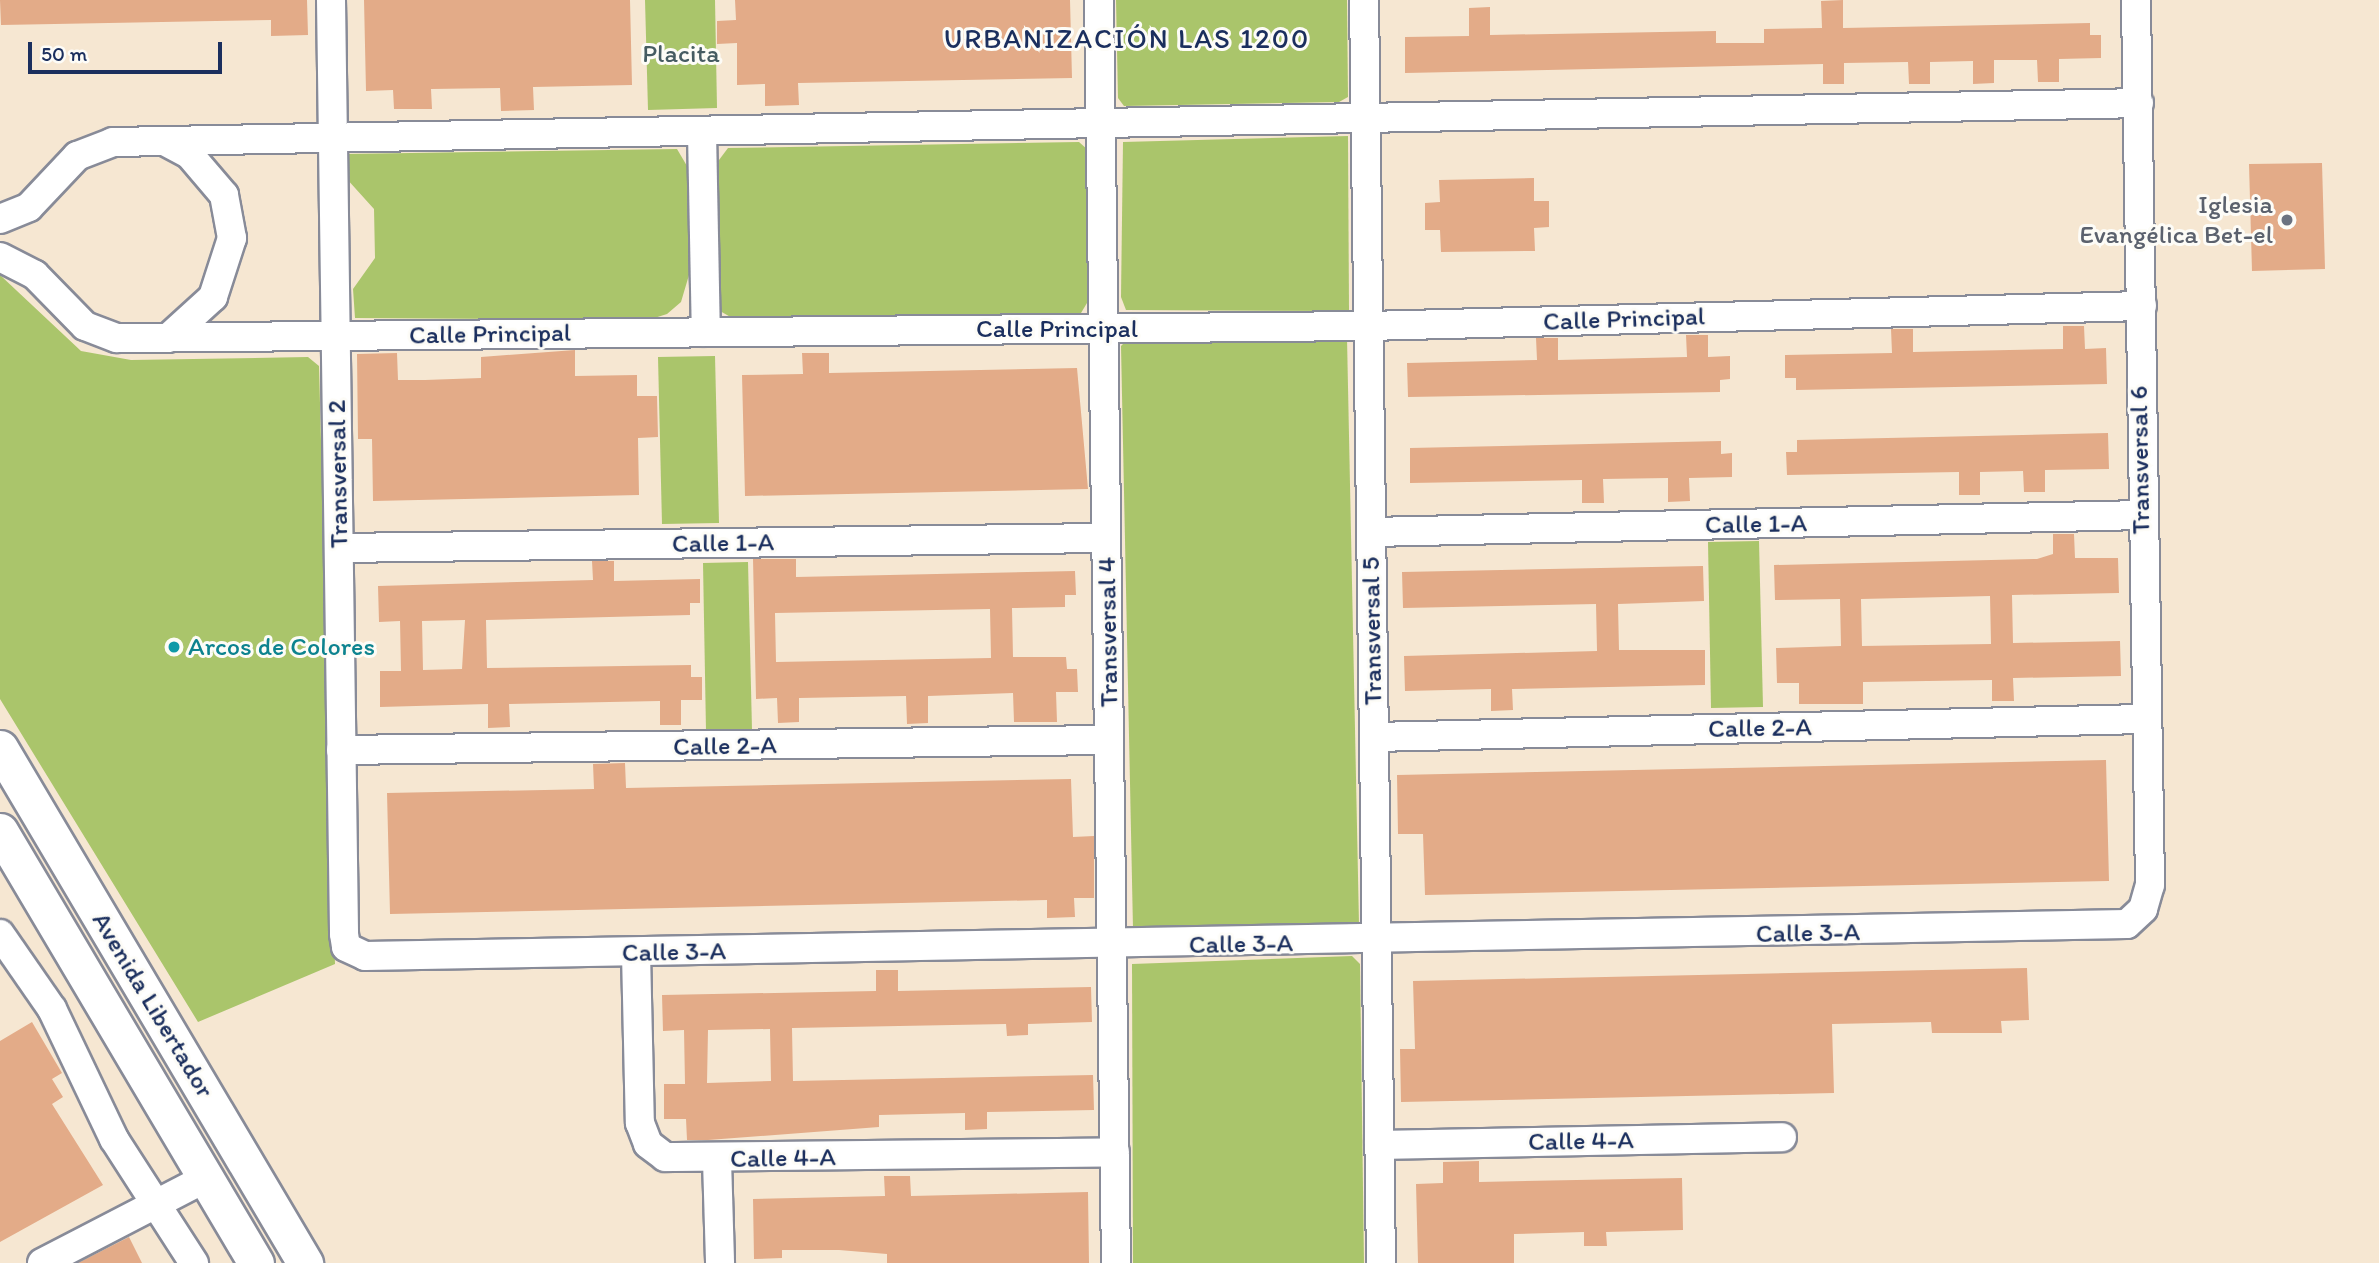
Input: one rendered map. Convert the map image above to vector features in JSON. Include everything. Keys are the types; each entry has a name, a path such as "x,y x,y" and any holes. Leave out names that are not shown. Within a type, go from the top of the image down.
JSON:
{"main road":[{"name":"Avenida Libertador","path":"0,748 305,1263"},
{"name":"Avenida Libertador","path":"0,831 256,1263"},
{"path":"206,1178 245,1161"}],"street":[{"name":"Transversal 2","path":"331,0 346,947"},
{"name":"Transversal 4","path":"1099,0 1116,1263"},
{"name":"Transversal 5","path":"1364,0 1381,1263"},
{"name":"Transversal 6","path":"2136,0 2141,515 2150,886 2136,918"},
{"path":"0,219 29,207 93,148 166,142 2138,103"},
{"path":"702,132 706,332"},
{"path":"166,142 188,154 220,188 232,238 213,297 168,338"},
{"name":"Calle Principal","path":"0,257 35,275 97,332 168,338 1368,326 2141,306"},
{"name":"Calle 1-A","path":"1371,532 2141,515"},
{"name":"Calle 1-A","path":"339,548 1107,538"},
{"name":"Calle 2-A","path":"1374,737 2146,719"},
{"name":"Calle 2-A","path":"341,750 1109,740"},
{"name":"Calle 3-A","path":"346,947 365,956 1376,942 2116,927 2136,918"},
{"path":"0,934 52,1009 114,1139 194,1263"},
{"name":"Calle 4-A","path":"636,953 644,1136 665,1157 717,1160 1115,1152"},
{"name":"Calle 4-A","path":"1379,1146 1782,1137"},
{"path":"717,1160 720,1263"},
{"path":"42,1263 154,1202 206,1178"}],"green space":[{"name":"Placita","path":"645,0 715,0 717,108 648,110"},
{"path":"1116,0 1347,0 1348,97 1339,102 1124,106 1118,98"},
{"path":"1348,136 1349,311 1126,310 1121,297 1123,142"},
{"path":"1079,142 1088,150 1090,298 1081,313 734,319 720,311 716,164 728,148"},
{"path":"677,149 687,166 689,275 681,302 667,314 648,320 355,318 353,289 375,258 374,209 346,178 345,154"},
{"path":"0,275 81,351 131,360 308,357 319,366 335,964 198,1022 0,699"},
{"path":"1347,338 1359,925 1133,929 1121,346 1127,340"},
{"path":"715,356 719,523 662,524 658,357"},
{"path":"1759,541 1763,707 1711,708 1708,542"},
{"path":"748,562 752,730 706,731 703,563"},
{"path":"1352,956 1360,964 1364,1263 1133,1263 1132,964"}],"building":[{"path":"0,0 307,0 308,35 271,36 271,20 1,25"},
{"path":"364,0 630,0 632,85 533,87 534,110 501,111 500,88 431,89 432,109 394,109 393,90 366,91"},
{"path":"735,0 1070,0 1072,78 798,83 799,105 765,106 765,84 737,85 737,43 717,44 717,21 736,20"},
{"path":"1843,0 1843,28 2090,23 2090,35 2101,35 2101,58 2059,59 2059,82 2038,82 2037,60 1994,60 1994,83 1973,84 1973,61 1930,62 1930,84 1909,84 1908,62 1844,63 1844,84 1823,84 1823,64 1405,73 1405,37 1469,36 1469,8 1490,7 1490,35 1716,31 1716,43 1764,43 1764,29 1822,28 1821,1"},
{"path":"2322,163 2325,269 2252,271 2249,164"},
{"path":"1534,178 1534,201 1549,201 1549,227 1534,228 1535,251 1441,252 1440,230 1425,230 1425,203 1440,202 1439,180"},
{"path":"2063,326 2084,326 2085,349 2106,348 2107,384 1796,390 1796,378 1785,378 1785,355 1892,353 1891,329 1913,329 1913,352 2063,349"},
{"path":"1686,335 1708,335 1708,357 1730,356 1730,379 1720,380 1720,392 1408,397 1407,363 1537,360 1536,338 1558,338 1558,360 1687,357"},
{"path":"575,350 575,376 637,375 637,396 657,396 658,437 638,438 639,495 373,501 372,439 358,439 357,354 397,353 398,380 425,380 481,378 481,357"},
{"path":"802,353 829,353 829,373 1077,368 1088,489 745,496 742,375 803,374"},
{"path":"2108,433 2109,469 2045,470 2045,492 2024,492 2023,471 1980,472 1980,495 1959,495 1959,472 1787,475 1786,452 1797,452 1797,440"},
{"path":"1721,441 1721,454 1732,453 1732,477 1689,478 1690,501 1668,502 1668,478 1603,479 1604,503 1582,503 1582,480 1410,483 1410,448"},
{"path":"2053,534 2074,534 2075,558 2118,558 2119,593 2012,595 2013,643 2120,641 2121,676 2013,678 2014,701 1992,701 1992,680 1863,682 1863,704 1799,704 1799,683 1777,683 1776,648 1841,646 1840,599 1775,600 1774,565 2037,559 2053,554","holes":["1990,596 1991,644 1862,646 1861,599"]},
{"path":"753,559 796,559 796,577 1075,571 1076,595 1065,595 1065,607 1012,608 1013,657 1066,657 1067,669 1077,669 1078,692 1056,692 1057,722 1014,722 1013,693 928,696 928,723 907,724 906,696 799,698 799,722 778,723 777,698 756,699","holes":["990,609 991,658 776,662 775,613"]},
{"path":"592,561 614,561 614,581 700,579 700,603 690,603 690,615 486,620 487,668 691,665 691,677 702,677 702,700 681,700 681,725 660,725 660,701 509,704 510,727 488,728 488,704 380,707 380,671 401,671 400,621 379,622 378,586 593,580","holes":["465,620 462,669 423,670 422,621"]},
{"path":"1703,566 1704,601 1618,604 1619,650 1705,650 1705,685 1512,689 1513,710 1491,711 1491,689 1405,691 1404,656 1597,651 1596,604 1403,608 1402,572"},
{"path":"2106,760 2109,881 1425,895 1423,834 1398,834 1397,775"},
{"path":"625,763 626,788 1071,779 1073,837 1094,836 1094,898 1074,898 1075,917 1047,918 1047,900 390,914 387,793 594,789 593,764"},
{"path":"2027,968 2029,1020 2001,1021 2002,1033 1932,1033 1931,1022 1832,1024 1834,1093 1401,1102 1400,1049 1415,1049 1413,981"},
{"path":"876,970 898,970 898,991 1091,987 1092,1022 1028,1024 1028,1035 1007,1036 1006,1024 792,1028 793,1081 1093,1075 1094,1110 987,1112 987,1129 965,1130 965,1113 879,1115 879,1127 708,1140 687,1140 686,1119 664,1119 664,1084 685,1084 684,1030 663,1031 662,995 876,991","holes":["770,1029 771,1081 707,1083 708,1030"]},
{"path":"32,1022 62,1073 52,1079 63,1097 52,1104 103,1185 0,1242 0,1041"},
{"path":"1479,1161 1479,1182 1682,1178 1683,1230 1606,1232 1607,1246 1584,1246 1584,1232 1514,1234 1514,1263 1418,1263 1416,1184 1443,1183 1443,1162"},
{"path":"884,1176 910,1176 911,1196 1088,1192 1089,1263 887,1263 887,1254 839,1250 782,1250 782,1258 754,1259 753,1199 885,1196"},
{"path":"129,1237 142,1263 78,1263"}],"place":[{"name":"Iglesia Evangélica Bet-el","path":"2287,220"},
{"name":"Arcos de Colores","path":"174,647"}],"district":[{"name":"URBANIZACIÓN LAS 1200","path":"1127,38"}]}
